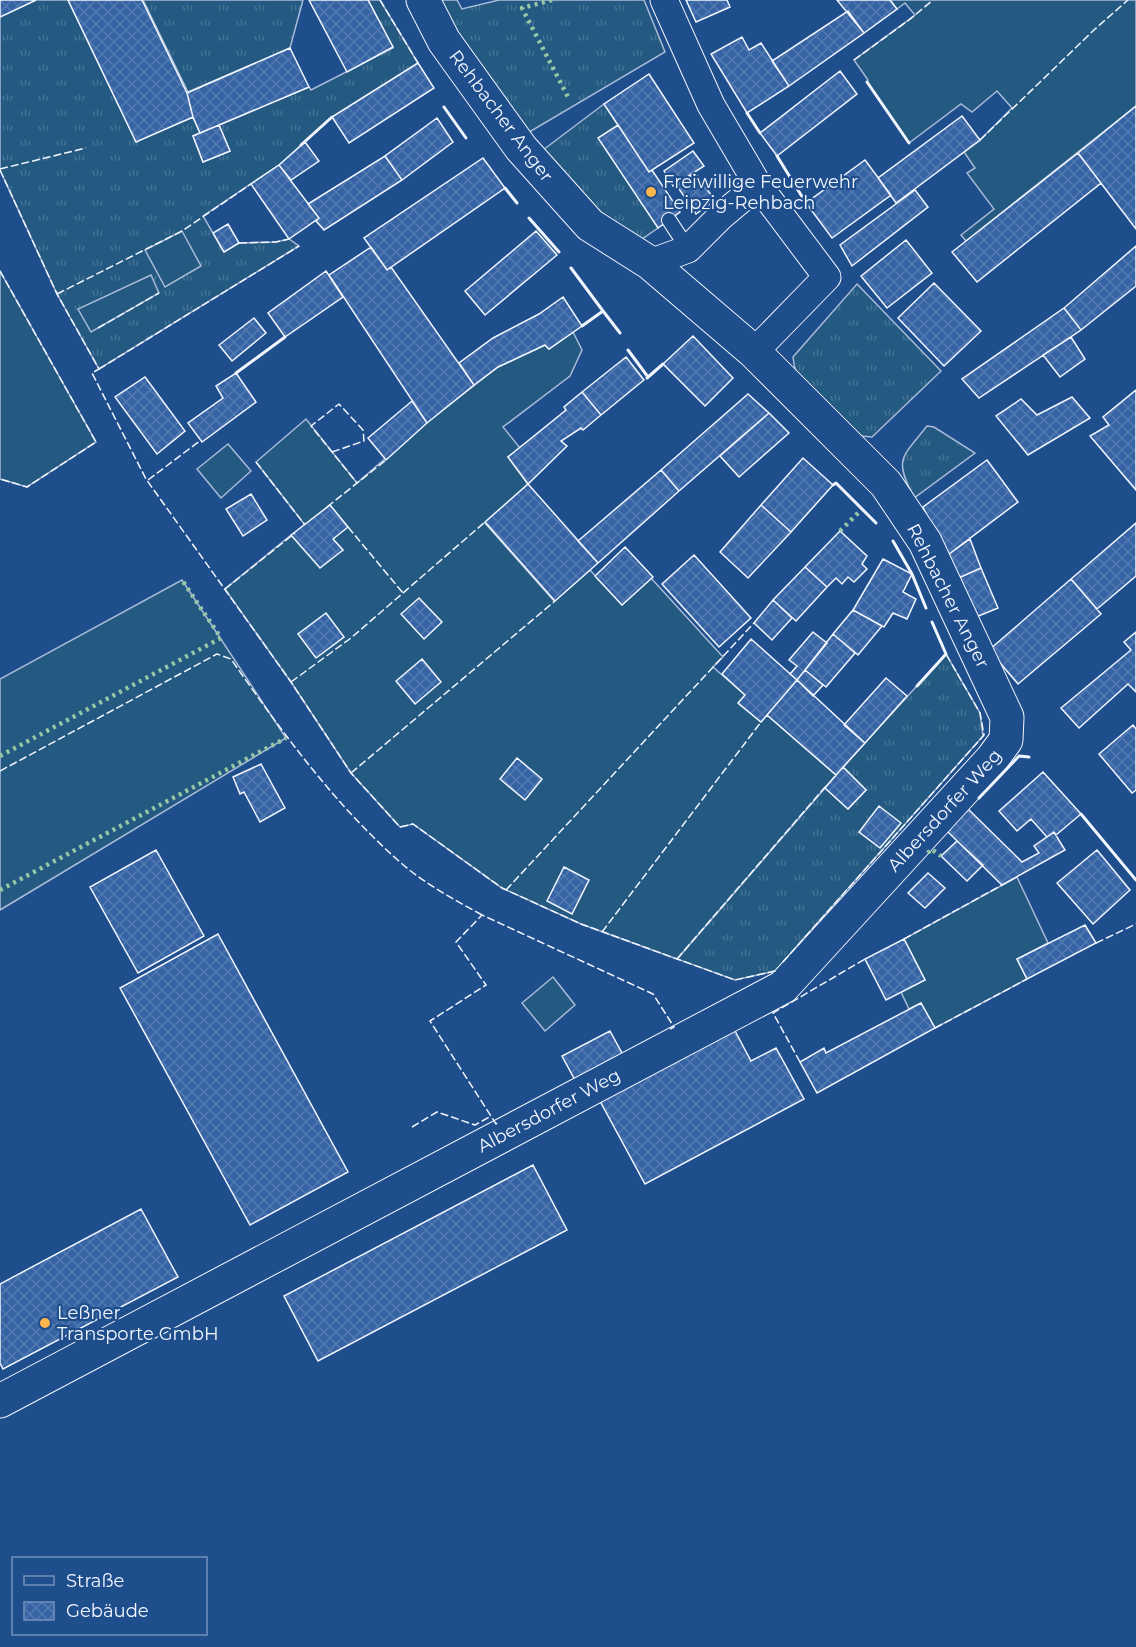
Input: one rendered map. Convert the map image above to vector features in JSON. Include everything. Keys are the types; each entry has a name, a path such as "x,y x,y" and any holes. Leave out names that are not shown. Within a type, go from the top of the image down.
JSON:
{"street":[{"name":"Rehbacher Anger","path":"423,0 444,40 521,148 590,225 650,263 754,352 886,484 925,542 1007,717"},
{"path":"664,0 711,105 758,185 827,277 754,352"},
{"path":"650,263 688,249 720,217 758,185"},
{"name":"Albersdorfer Weg","path":"0,1401 783,987 992,759 1006,740 1007,717"}],"lane":[{"path":"669,220 688,249"}],"green space":[{"path":"36,0 68,0 136,141 193,117 200,133 193,136 203,162 230,151 219,125 309,87 311,90 393,48 368,0 380,0 418,63 332,117 279,165 203,216 224,252 239,243 276,242 289,239 299,246 99,369 57,294 0,170 0,17"},
{"path":"143,0 303,0 290,48 188,92"},
{"path":"434,0 457,0 462,9 499,0 644,0 665,52 526,134"},
{"path":"890,0 1136,0 1136,106 966,241 961,235 994,209 967,173 975,168 964,152 980,140 1012,108 997,91 972,112 961,104 909,143 854,60 915,15 905,3 897,9"},
{"path":"604,104 618,125 658,228 636,243 593,212 539,153"},
{"path":"182,231 201,266 165,287 145,250"},
{"path":"0,271 96,442 27,487 0,479"},
{"path":"151,275 159,293 91,332 78,309"},
{"path":"857,284 941,371 872,437 861,436 795,370 793,357"},
{"path":"573,332 582,350 570,376 503,427 520,448 508,457 528,484 485,523 554,601 590,570 622,605 651,578 723,657 713,667 745,695 739,704 761,722 767,715 836,775 677,959 581,924 502,888 413,824 400,827 351,773 291,682 225,589 291,535 342,550 333,539 347,527 330,505 305,525 256,462 306,419 357,483 427,422 498,367 545,345 549,349"},
{"path":"927,426 934,427 975,453 914,498 904,475 903,459"},
{"path":"228,444 251,471 221,498 197,469"},
{"path":"182,580 286,738 0,910 0,679"},
{"path":"946,654 980,713 983,736 775,971 735,980 677,959 825,788 848,809 866,790 843,767"},
{"path":"1017,877 1048,943 1017,959 1027,979 935,1028 921,1003 909,1009 901,992 925,980 904,939"},
{"path":"553,977 575,1005 545,1031 522,1003"}],"building":[{"path":"0,0 36,0 0,17"},
{"path":"68,0 142,0 187,93 193,117 136,142"},
{"path":"309,0 368,0 393,47 347,72"},
{"path":"686,0 727,0 730,7 696,22"},
{"path":"837,0 890,0 897,9 864,33"},
{"path":"848,11 864,33 789,86 772,61"},
{"path":"742,37 749,50 761,43 789,86 747,113 711,54"},
{"path":"290,48 309,87 200,133 187,93"},
{"path":"418,63 434,88 349,143 332,117"},
{"path":"840,71 857,94 777,156 760,133"},
{"path":"649,74 694,143 649,172 604,104"},
{"path":"1136,106 1136,229 1078,153"},
{"path":"962,116 980,140 896,203 878,178"},
{"path":"437,118 453,142 402,180 385,156"},
{"path":"219,125 230,151 203,162 193,136"},
{"name":"Freiwillige Feuerwehr Leipzig-Rehbach","path":"618,125 649,172 652,170 680,212 658,228 598,138"},
{"path":"305,142 319,161 291,180 279,165"},
{"path":"693,151 704,166 673,186 664,171"},
{"path":"1078,153 1101,183 977,282 952,252"},
{"path":"385,156 402,180 324,230 316,221 319,218 308,204"},
{"path":"483,158 505,188 387,270 364,238"},
{"path":"865,160 891,195 832,238 806,203"},
{"path":"279,165 319,218 289,239 251,184"},
{"path":"695,173 715,200 696,214 677,186"},
{"path":"915,190 928,207 852,266 840,245"},
{"path":"228,224 239,243 224,252 213,233"},
{"path":"536,231 557,255 485,315 465,291"},
{"path":"906,240 932,273 887,308 861,276"},
{"path":"1136,246 1136,286 1081,330 1064,308"},
{"path":"371,247 387,270 391,267 474,385 427,423 329,275"},
{"path":"326,271 343,297 285,337 268,313"},
{"path":"934,283 981,331 944,366 898,318"},
{"path":"563,297 582,326 549,349 545,345 498,367 474,385 459,363 493,338 539,314"},
{"path":"1064,308 1081,330 979,398 962,379"},
{"path":"254,318 266,333 232,361 219,345"},
{"path":"693,336 733,378 705,406 663,364"},
{"path":"1071,337 1085,359 1060,377 1043,355"},
{"path":"626,357 644,380 601,415 582,392"},
{"path":"236,373 256,402 202,442 188,423 223,398 216,386"},
{"path":"145,377 185,431 157,454 115,397"},
{"path":"1136,390 1136,490 1090,436 1109,425 1103,417"},
{"path":"582,392 601,415 583,430 581,428 561,441 567,446 528,484 508,457 566,410 564,407"},
{"path":"748,394 769,413 679,491 661,470"},
{"path":"1072,397 1090,418 1028,455 996,416 1021,399 1037,415"},
{"path":"412,401 427,423 386,460 368,438"},
{"path":"769,413 789,433 739,477 720,456"},
{"path":"803,458 833,485 791,532 761,505"},
{"path":"987,460 1018,502 945,557 923,507"},
{"path":"661,470 679,491 598,563 578,541"},
{"path":"528,484 598,563 555,601 485,522"},
{"path":"251,494 267,520 243,536 226,509"},
{"path":"330,505 348,527 333,539 343,550 320,568 291,535"},
{"path":"761,505 791,532 748,578 720,552"},
{"path":"1136,523 1136,576 1097,609 1071,579"},
{"path":"840,531 867,556 862,564 867,569 854,582 848,577 842,584 836,578 827,587 805,567"},
{"path":"970,539 981,568 954,580 945,557"},
{"path":"625,547 653,577 622,605 595,576"},
{"path":"694,555 751,618 719,647 662,584"},
{"path":"883,559 912,574 903,592 916,599 907,619 893,613 884,627 853,610"},
{"path":"805,567 827,587 796,621 773,600"},
{"path":"981,568 998,608 971,619 954,580"},
{"path":"1071,579 1101,614 1018,684 989,650"},
{"path":"419,598 442,622 424,639 401,614"},
{"path":"773,600 792,618 772,640 754,623"},
{"path":"853,610 882,626 858,655 833,634"},
{"path":"326,613 344,637 316,658 298,634"},
{"path":"813,632 827,643 797,680 790,674 797,666 789,660"},
{"path":"1136,632 1136,692 1128,684 1079,728 1061,708 1131,650 1124,642"},
{"path":"833,634 855,653 826,687 805,670"},
{"path":"751,639 797,680 761,722 738,703 745,695 722,674"},
{"path":"422,659 441,682 415,704 396,681"},
{"path":"805,670 823,685 813,696 797,680"},
{"path":"886,678 907,696 865,743 844,725"},
{"path":"797,680 865,743 836,775 767,715"},
{"path":"1133,725 1136,729 1136,790 1132,793 1099,754"},
{"path":"517,758 542,779 525,800 500,779"},
{"path":"261,764 285,808 260,822 244,792 240,794 233,777"},
{"path":"843,767 866,790 848,809 825,788"},
{"path":"1043,772 1081,814 1056,835 1054,832 1047,837 1031,819 1017,831 999,811"},
{"path":"879,806 901,823 880,848 859,832"},
{"path":"968,809 1022,862 1039,853 1034,846 1054,832 1065,850 1002,885 947,831"},
{"path":"957,841 983,865 967,881 941,856"},
{"path":"156,850 204,936 138,973 90,887"},
{"path":"1097,850 1130,890 1093,924 1057,883"},
{"path":"564,867 589,880 572,914 547,901"},
{"path":"928,873 945,888 925,908 908,893"},
{"path":"1085,925 1096,943 1027,979 1017,959"},
{"path":"218,934 348,1172 250,1225 120,988"},
{"path":"904,939 925,980 886,1000 865,959"},
{"path":"921,1003 935,1028 817,1093 800,1062 824,1048 826,1053"},
{"path":"734,1029 751,1061 776,1048 804,1099 645,1184 600,1101"},
{"path":"610,1031 623,1055 575,1080 562,1056"},
{"path":"533,1165 567,1230 318,1361 284,1296"},
{"name":"Leßner Transporte GmbH","path":"141,1209 178,1277 3,1369 0,1363 0,1284"}],"hedge":[{"path":"552,0 522,8 568,97"},
{"path":"840,531 862,509"},
{"path":"0,756 221,638 182,580"},
{"path":"0,890 286,738"},
{"path":"928,853 931,849 941,856"}],"fence":[{"path":"380,0 418,63"},
{"path":"854,60 933,0"},
{"path":"980,140 1128,0"},
{"path":"0,169 86,148"},
{"path":"0,170 57,294 99,369 92,373 146,479 291,682 351,773 400,827 413,824 502,888 581,924 735,980 775,971 777,968"},
{"path":"57,294 182,231 251,184"},
{"path":"239,243 276,242 289,239"},
{"path":"99,369 299,246"},
{"path":"0,271 96,442 27,487 0,479"},
{"path":"98,328 159,293"},
{"path":"332,452 364,441 363,430 339,404 311,426 357,483"},
{"path":"148,480 201,440"},
{"path":"327,507 386,460"},
{"path":"256,462 305,525"},
{"path":"291,682 351,638 485,522"},
{"path":"348,527 403,593"},
{"path":"225,589 295,533"},
{"path":"351,773 555,601"},
{"path":"506,890 754,623"},
{"path":"0,771 217,654 231,659 310,766 331,792 377,840 420,878 482,915"},
{"path":"783,962 984,735 980,713 946,654"},
{"path":"602,932 761,722"},
{"path":"677,959 826,786"},
{"path":"904,939 1002,885"},
{"path":"497,1123 430,1021 486,985 456,942 482,915 653,994 674,1027 670,1029"},
{"path":"1096,943 1136,924"},
{"path":"800,1062 773,1013 865,959"},
{"path":"935,1028 1027,979"},
{"path":"412,1127 437,1112 475,1125 491,1116"}],"wall":[{"path":"867,82 909,143"},
{"path":"444,107 466,138"},
{"path":"747,113 760,133"},
{"path":"301,145 332,117"},
{"path":"777,156 806,203"},
{"path":"505,188 517,203"},
{"path":"529,218 559,252"},
{"path":"571,268 603,311"},
{"path":"582,326 603,311 620,333"},
{"path":"236,373 285,337"},
{"path":"628,350 648,377"},
{"path":"647,378 663,364"},
{"path":"833,485 836,483 876,523"},
{"path":"893,541 912,574 926,608"},
{"path":"917,686 946,654 932,622"},
{"path":"979,798 1019,756 1029,757"},
{"path":"1081,814 1136,880"}],"place":[{"name":"Freiwillige Feuerwehr Leipzig-Rehbach","path":"651,192"},
{"name":"Leßner Transporte GmbH","path":"45,1323"}]}
